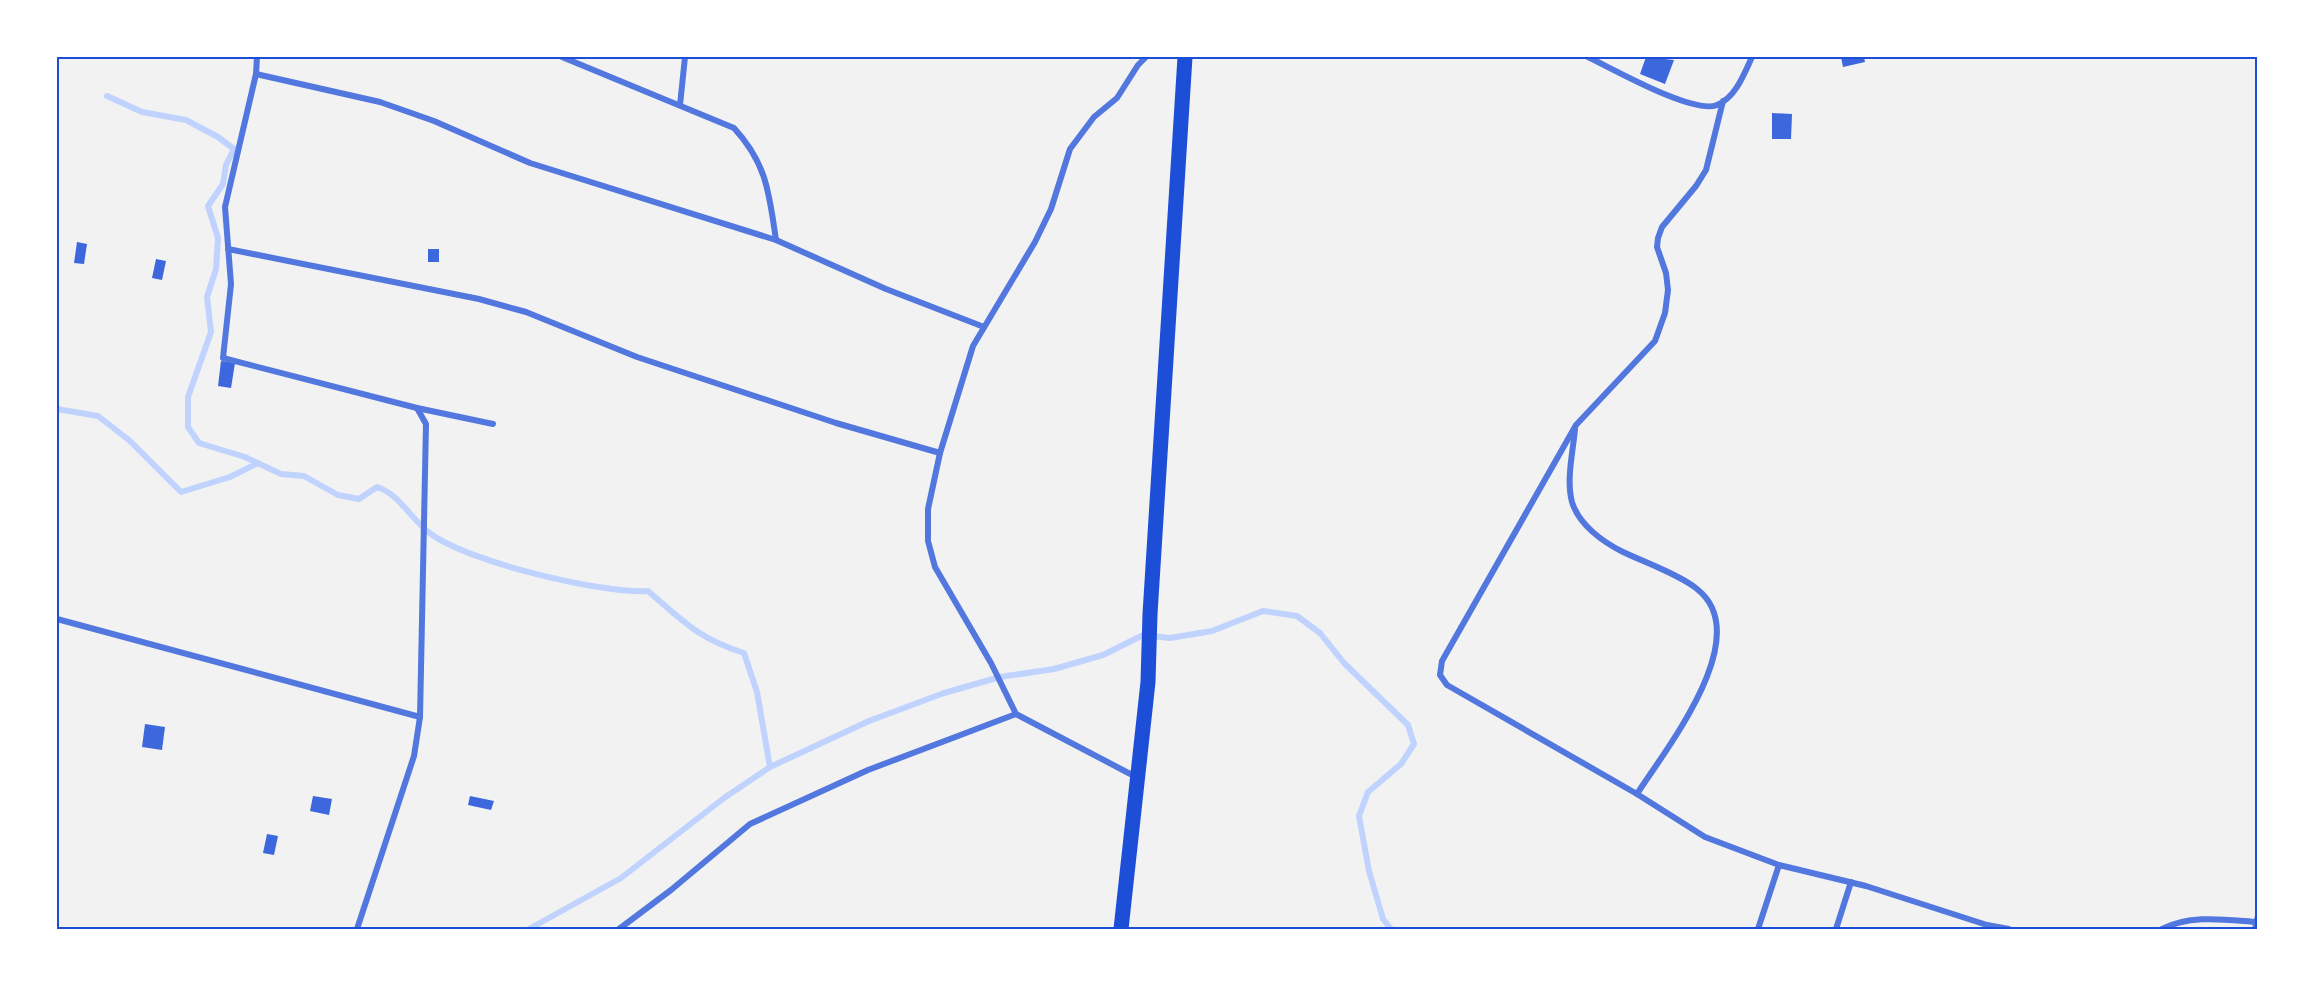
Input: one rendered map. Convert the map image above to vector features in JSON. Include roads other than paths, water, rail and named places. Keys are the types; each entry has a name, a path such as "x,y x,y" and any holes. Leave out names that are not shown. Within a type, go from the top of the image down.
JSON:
{"main road":[{"path":"1121,929 1148,682 1150,614 1185,57"}],"street":[{"path":"258,57 225,207 231,284 223,358 417,408 493,424"},
{"path":"562,57 734,128 762,165 776,240"},
{"path":"680,105 685,57"},
{"path":"1138,778 1016,714 991,663 935,567 928,541 928,509 940,453 964,369 984,327 1035,242 1051,209 1062,170 1077,137 1094,117 1117,98 1138,65 1146,57"},
{"path":"1588,57 1681,101 1704,108 1717,106 1730,97 1752,57"},
{"path":"256,74 380,102 434,121 530,163 776,240 886,289 984,327"},
{"path":"1723,101 1706,170 1696,186 1662,227 1658,238 1657,247 1668,290 1663,319 1655,341 1576,425 1442,661 1440,675 1447,685 1637,794 1705,837 1779,865 1851,882 1987,925 2008,929"},
{"path":"228,249 479,299 526,312 648,361 836,423 940,453"},
{"path":"357,929 414,756 420,717 426,424 417,408"},
{"path":"1576,425 1570,487 1577,513 1588,528 1613,547 1697,589 1713,608 1717,624 1718,637 1712,662 1698,699 1637,794"},
{"path":"57,619 420,717"},
{"path":"619,929 671,890 750,824 868,770 1016,714"},
{"path":"1758,929 1779,865"},
{"path":"1836,929 1851,882"},
{"path":"2162,929 2176,922 2193,919 2257,922"}],"waterway":[{"path":"107,96 142,112 186,120 218,137 234,149 226,165 223,184 208,206 218,238 216,269 207,297 211,332 188,397 188,427 199,443 245,457 281,474 304,476 338,495 359,499 377,487 399,501 431,534 449,545 504,565 569,582 627,591 648,591 703,635 744,653 757,692 770,767"},
{"path":"57,409 98,416 130,441 181,492 230,477 258,463"},
{"path":"529,929 621,878 724,798 770,767 869,721 944,693 1000,677 1054,669 1103,655 1143,635 1170,638 1212,631 1263,611 1297,616 1320,633 1344,663 1408,725 1414,744 1401,764 1368,792 1359,816 1369,871 1383,919 1391,929"}]}
